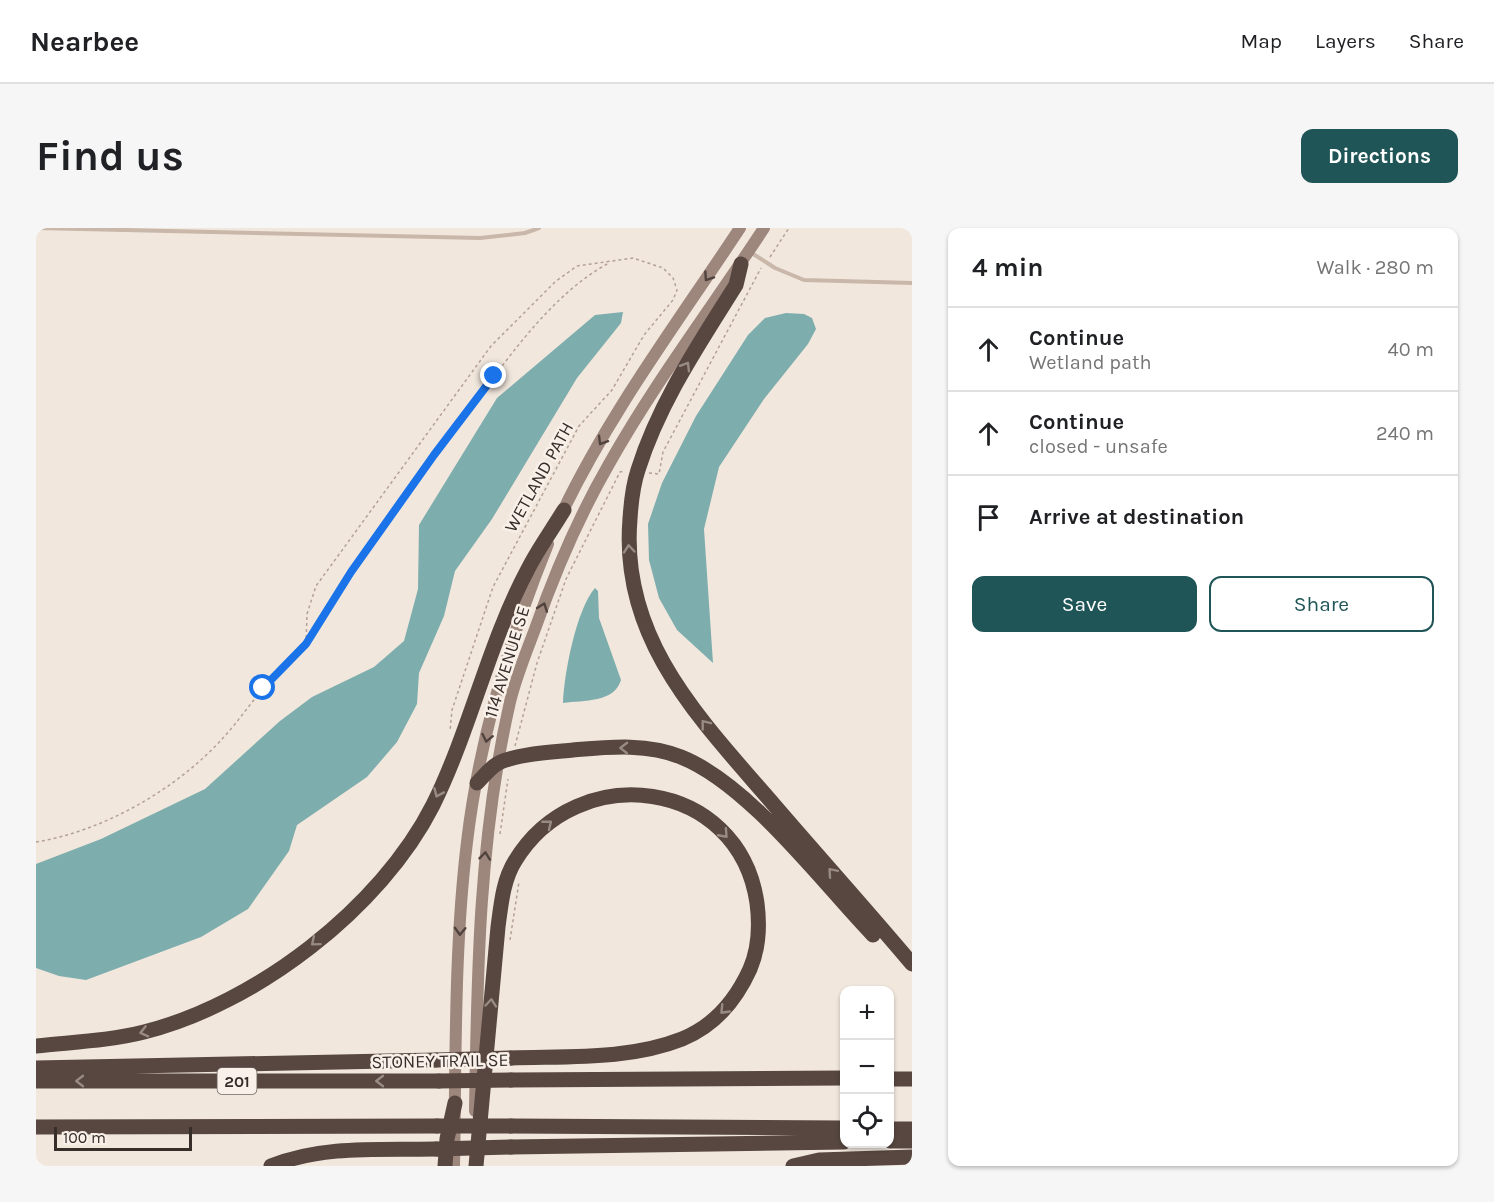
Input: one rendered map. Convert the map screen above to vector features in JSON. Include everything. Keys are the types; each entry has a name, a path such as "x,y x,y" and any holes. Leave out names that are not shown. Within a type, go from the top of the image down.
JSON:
{"highway":[{"path":"745,258 736,285 660,411 637,470 628,540 639,608 659,658 681,693 713,734 912,966"},
{"path":"36,1046 144,1032 234,998 278,972 360,903 399,858 432,807 458,749 503,624 524,578 564,510"},
{"path":"477,783 497,764 553,753 622,747 652,749 681,757 712,772 740,795 896,959 912,966"},
{"path":"36,1068 436,1060 512,1058 649,1050 684,1038 705,1027 724,1011 741,990 754,958 760,925 755,892 748,869 735,845 717,826 693,808 660,796 636,793 613,796 563,812 544,826 514,862 502,897 500,917 475,1166"},
{"name":"STONEY TRAIL SE","path":"36,1081 840,1078"},
{"path":"894,1079 912,1079"},
{"path":"445,1166 447,1139 455,1103"},
{"path":"36,1127 840,1128"},
{"path":"894,1129 912,1129"},
{"path":"894,1141 912,1141"},
{"path":"271,1166 286,1160 325,1152 511,1146 840,1142"},
{"path":"793,1166 819,1160 912,1157"}],"main road":[{"name":"114 AVENUE SE","path":"454,1166 461,916 467,841 477,783 507,656 528,594 564,510 598,447 740,228"},
{"name":"114 AVENUE SE","path":"475,1166 479,911 497,764 517,680 569,541 608,465 639,412 764,228"}],"lane":[{"path":"36,228 480,238 525,233 539,228"},
{"path":"745,258 765,262 804,280 912,283"}],"path":[{"path":"648,472 659,474 663,452 765,262 789,228"},
{"name":"WETLAND PATH","path":"453,736 449,726 452,710 493,587 579,426 612,390 644,335 673,300 677,290 673,278 663,268 633,258 613,261"},
{"path":"306,644 307,614 316,586 491,346 556,281 577,266 613,261"},
{"path":"36,842 52,840 98,823 149,797 177,779 222,739 263,688 306,644 351,572 434,455 494,376 562,298 580,282 613,261"},
{"path":"514,748 537,663 566,579 620,472 630,469"},
{"path":"499,842 508,779"}],"water":[{"path":"623,312 621,323 577,378 492,519 455,571 444,616 419,673 417,704 397,742 367,777 297,825 289,851 248,909 201,937 86,980 59,976 36,968 36,864 101,839 205,789 280,721 312,697 374,667 404,641 418,589 419,525 497,398 595,315"},
{"path":"786,313 804,314 812,318 816,329 808,344 764,399 719,467 704,529 713,663 677,630 659,598 649,560 648,524 662,483 696,416 748,335 765,318"},
{"path":"595,588 598,591 599,618 621,680 612,693 605,697 563,703 566,676 577,626 588,598"}],"route":[{"path":"263,688 306,644 351,572 434,455 494,376"}]}
